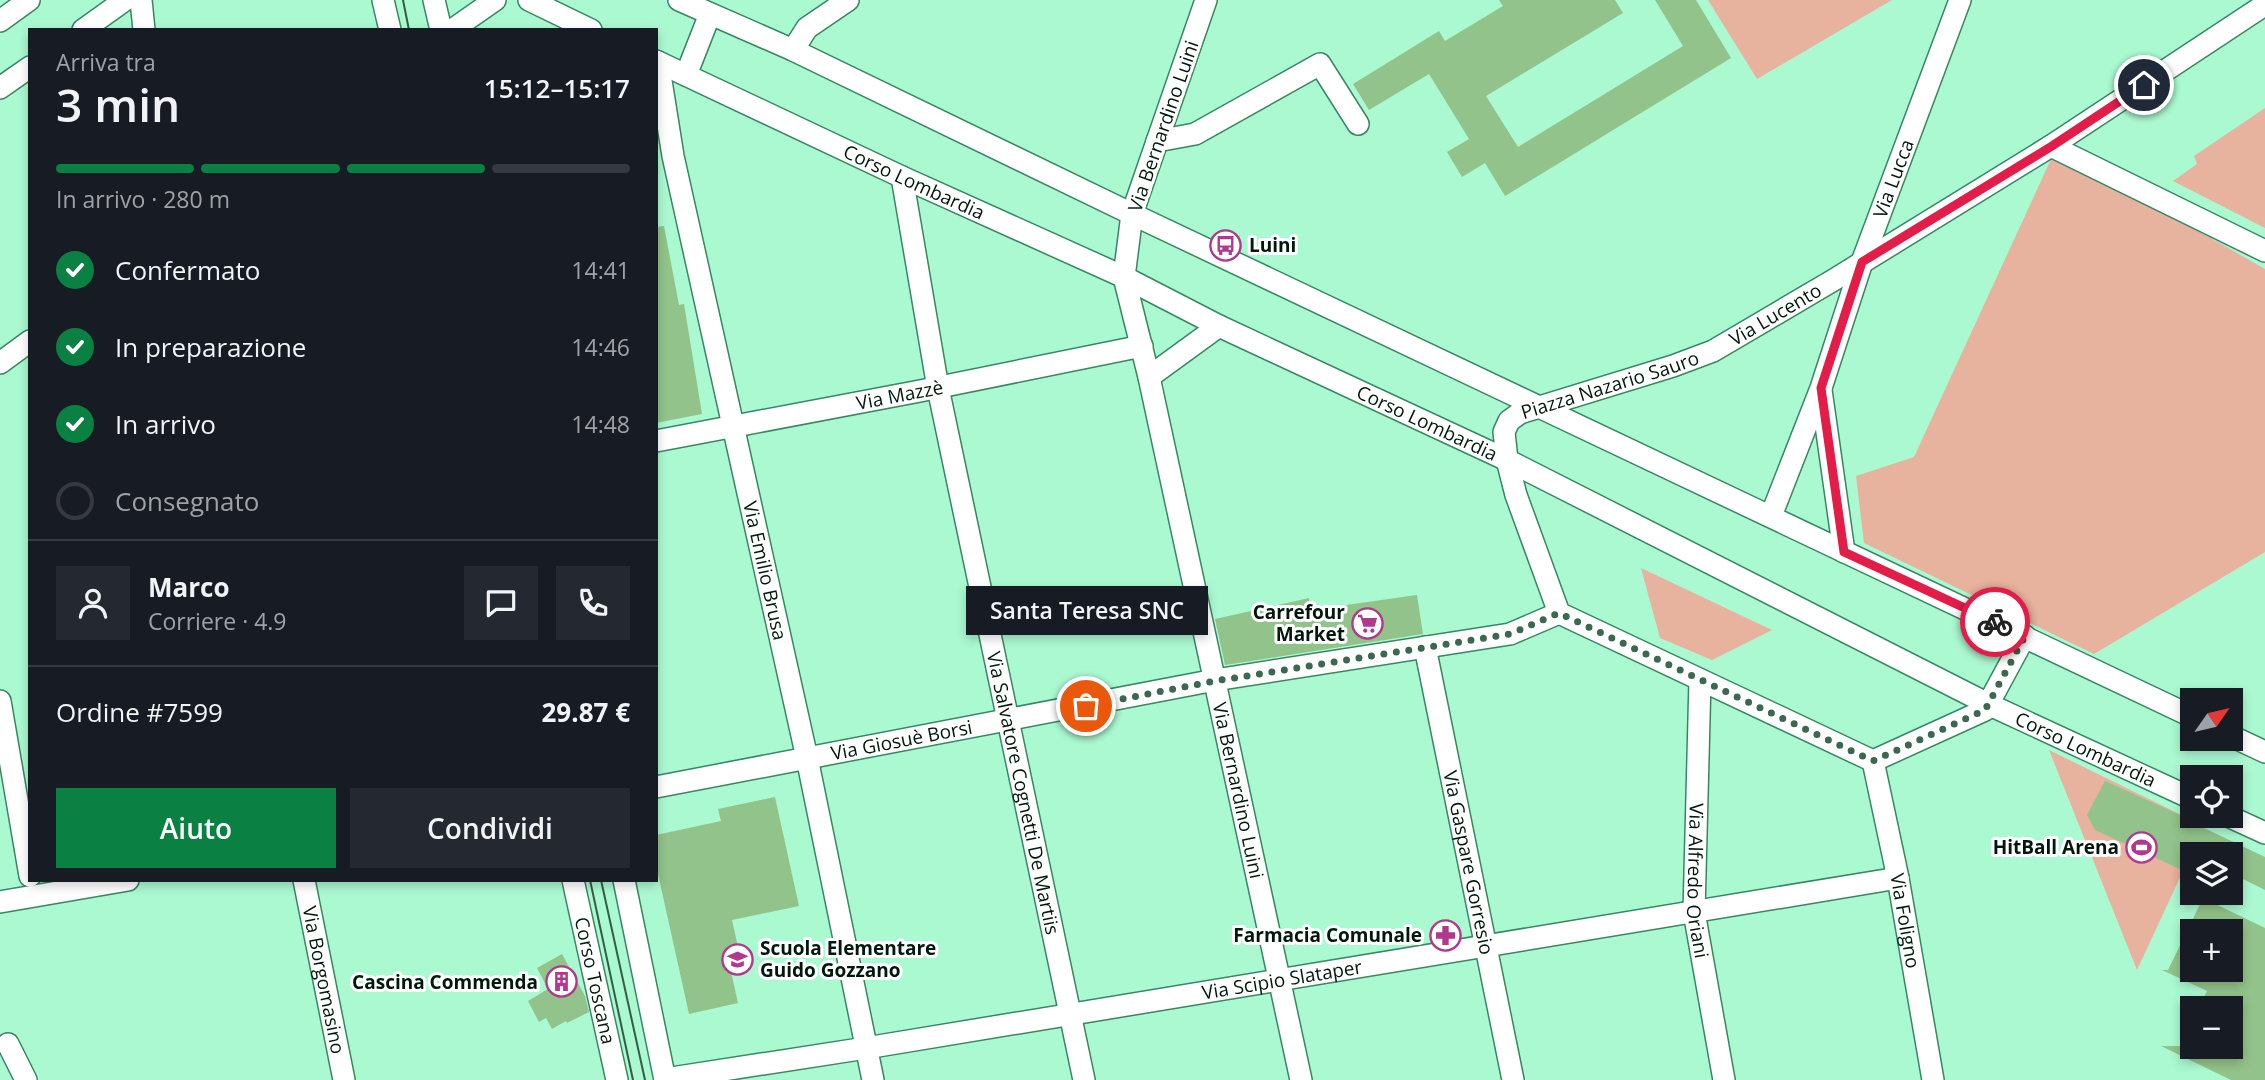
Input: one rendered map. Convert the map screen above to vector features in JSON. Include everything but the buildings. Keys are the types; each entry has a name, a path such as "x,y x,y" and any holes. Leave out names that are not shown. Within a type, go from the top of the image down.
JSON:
{"street":[{"path":"0,21 29,0"},
{"path":"86,28 125,0"},
{"path":"141,0 144,28"},
{"path":"383,0 390,28"},
{"path":"434,0 440,28"},
{"path":"455,28 495,0"},
{"path":"529,0 587,28"},
{"path":"679,0 793,50 1536,407 2180,711"},
{"path":"793,50 807,27 848,0"},
{"name":"Via Bernardino Luini","path":"1206,0 1132,214 1125,277 1301,1080"},
{"name":"Via Lucca","path":"1771,516 1821,388 1862,262 1956,1"},
{"name":"Via Lucento","path":"1713,351 2052,146 2260,8"},
{"path":"686,75 710,14"},
{"name":"Corso Lombardia","path":"658,61 902,177 1125,277 1219,327 1507,460 1990,705 2180,793"},
{"path":"1157,141 1195,134 1320,64 1358,124"},
{"name":"Via Emilio Brusa","path":"658,67 673,156 807,758 873,1080"},
{"path":"0,88 28,68"},
{"path":"2052,146 2265,251"},
{"name":"Via Salvatore Cognetti De Martiis","path":"902,177 938,388 1084,1080"},
{"path":"1149,377 1219,327"},
{"path":"0,363 28,342"},
{"name":"Via Mazzè","path":"658,441 1142,346"},
{"name":"Piazza Nazario Sauro","path":"1559,613 1516,495 1507,460 1504,432 1509,421 1536,407 1673,366 1713,351"},
{"path":"1821,388 1844,552"},
{"path":"1559,613 1873,761 1985,710 2025,636"},
{"name":"Via Giosuè Borsi","path":"658,787 1215,681 1510,634 1559,613"},
{"name":"Via Gaspare Gorresio","path":"1425,647 1513,1080"},
{"name":"Via Alfredo Oriani","path":"1700,680 1694,912 1724,1080"},
{"path":"0,701 28,866"},
{"path":"2244,742 2265,752"},
{"name":"Via Foligno","path":"1873,761 1898,878 1933,1080"},
{"path":"2243,823 2265,833"},
{"name":"Via Scipio Slataper","path":"665,1079 1898,878"},
{"path":"0,902 31,884 80,882"},
{"name":"Via Borgomasino","path":"304,882 344,1080"},
{"name":"Corso Toscana","path":"573,882 617,1080"},
{"path":"624,882 665,1079"},
{"path":"9,1044 26,1080"}],"shaded area":[{"path":"1708,0 1892,0 1757,79"},
{"path":"2265,108 2265,228 2173,181 2197,164 2194,156"},
{"path":"2052,157 2209,237 2265,269 2265,552 2094,654 1864,543 1856,476 1914,457"},
{"path":"1641,568 1772,630 1712,660 1660,638"},
{"name":"HitBall Arena","path":"2049,750 2180,814 2180,828 2203,828 2197,842 2180,842 2180,878 2137,970"}],"tram line":[{"path":"403,0 409,28"},
{"path":"590,882 633,1080"},
{"path":"601,882 645,1080"}],"way so far":[{"path":"1086,706 1215,681 1510,634 1559,613 1873,761 1985,710 1990,705 2025,636 1995,622"}],"place":[{"name":"Luini","path":"1226,245"},
{"name":"Carrefour Market","path":"1368,623"},
{"name":"Santa Teresa SNC","path":"1086,706"},
{"name":"HitBall Arena","path":"2142,847"},
{"name":"Farmacia Comunale","path":"1445,935"},
{"name":"Scuola Elementare Guido Gozzano","path":"737,959"},
{"name":"Cascina Commenda","path":"561,982"}],"route":[{"path":"1995,622 1844,552 1821,388 1862,262 2052,146 2144,85"}]}
